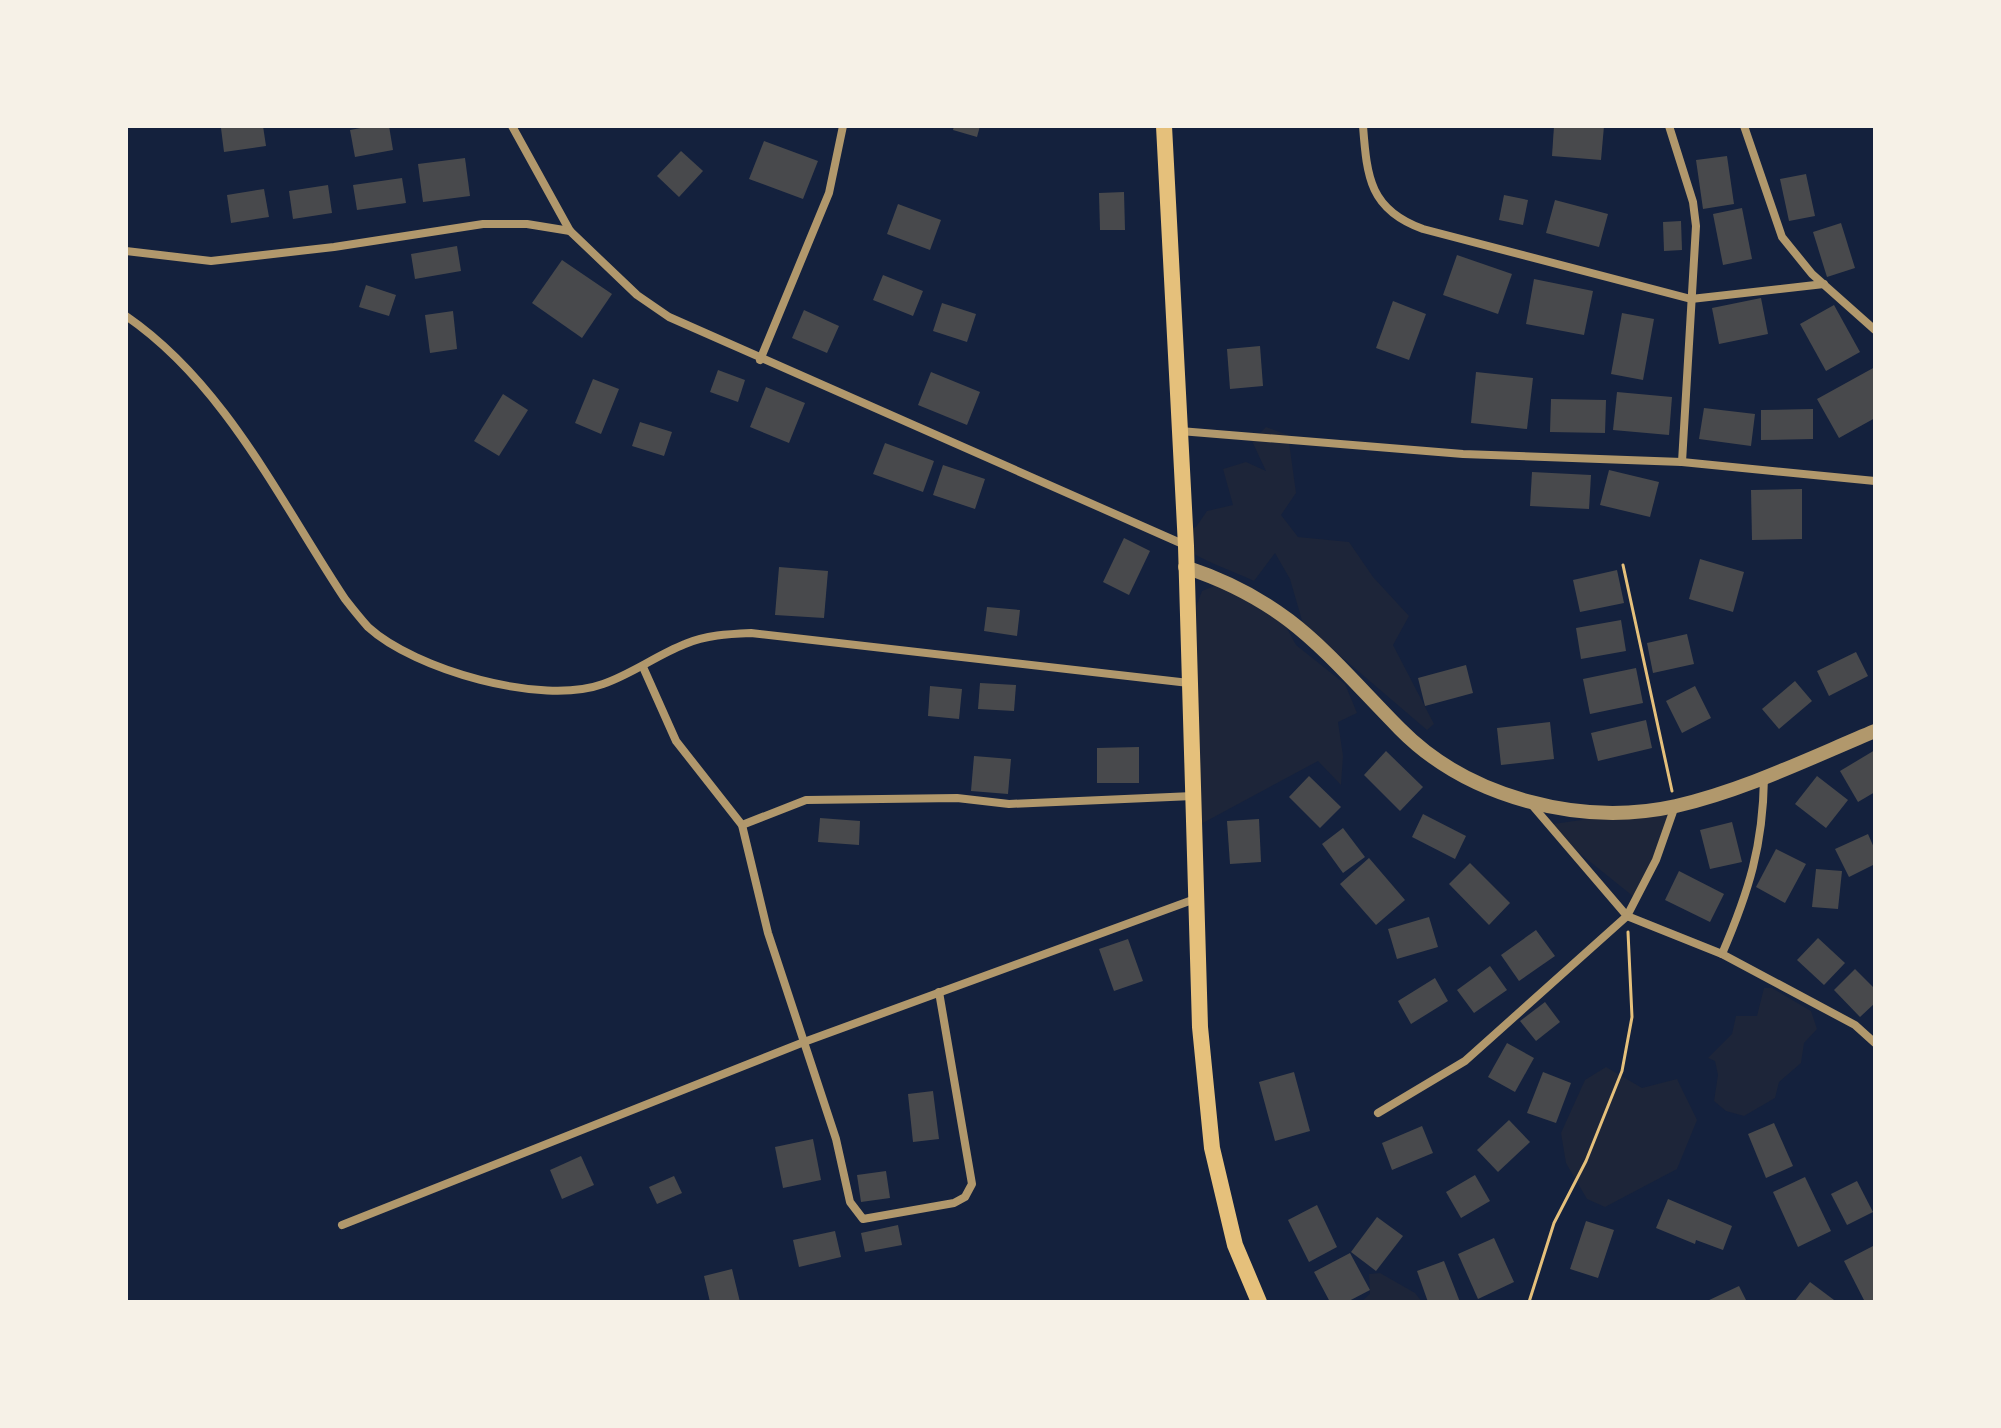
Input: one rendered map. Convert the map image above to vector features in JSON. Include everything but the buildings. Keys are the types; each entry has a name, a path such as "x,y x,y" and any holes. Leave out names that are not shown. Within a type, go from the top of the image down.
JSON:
{"main road":[{"path":"1164,126 1186,546 1200,1027 1212,1148 1235,1245 1259,1302"}],"street":[{"path":"512,126 570,231 619,279 669,317 760,360 1186,546"},
{"path":"760,360 829,193 843,126"},
{"path":"1363,126 1366,166 1380,204 1399,220 1691,299 1824,284"},
{"path":"1669,126 1693,202 1696,226 1682,462"},
{"path":"1744,126 1782,237 1795,256 1875,330"},
{"path":"126,251 211,261 334,247 483,224 527,224 570,231"},
{"path":"126,316 163,344 199,379 345,599 369,627 400,649 436,666 487,680 563,690 603,685 698,639 751,633 1189,683"},
{"path":"1180,431 1463,454 1682,462 1875,481"},
{"path":"1185,567 1249,592 1301,629 1331,655 1429,758 1466,780 1529,801 1595,811 1675,806 1764,778 1875,731"},
{"path":"643,667 676,741 742,825 768,933 855,1212 863,1219 954,1203 965,1197 972,1184 939,992"},
{"path":"1722,954 1758,859 1763,824 1764,778"},
{"path":"742,825 806,800 957,798 1009,804 1193,796"},
{"path":"1529,801 1627,916 1722,954 1855,1025 1875,1043"},
{"path":"1378,1113 1465,1061 1627,916 1656,860 1675,806"},
{"path":"342,1225 804,1042 1195,899"}],"path":[{"path":"1623,565 1675,806"},
{"path":"1529,1302 1554,1223 1586,1161 1622,1071 1632,1017 1627,916"}],"shaded area":[{"path":"1266,427 1288,435 1296,493 1281,515 1298,537 1349,542 1373,577 1409,616 1393,645 1434,724 1427,730 1303,624 1290,579 1275,553 1254,581 1189,550 1188,530 1196,527 1207,511 1233,505 1223,469 1246,462 1266,471 1252,441"},
{"path":"1217,585 1236,589 1283,621 1296,645 1345,684 1357,713 1338,722 1343,756 1341,785 1318,761 1201,824 1196,607 1202,591"},
{"path":"1667,808 1670,823 1639,901 1568,844 1553,824"},
{"path":"1764,988 1772,988 1811,1011 1817,1029 1804,1043 1801,1063 1779,1082 1775,1098 1744,1116 1726,1111 1714,1101 1718,1075 1715,1061 1708,1058 1732,1034 1736,1016 1757,1016"},
{"path":"1606,1067 1642,1088 1677,1079 1697,1120 1677,1169 1605,1207 1587,1199 1566,1163 1561,1133 1585,1080"},
{"path":"1380,1273 1415,1293 1422,1302 1361,1302 1370,1294 1369,1274"}]}
